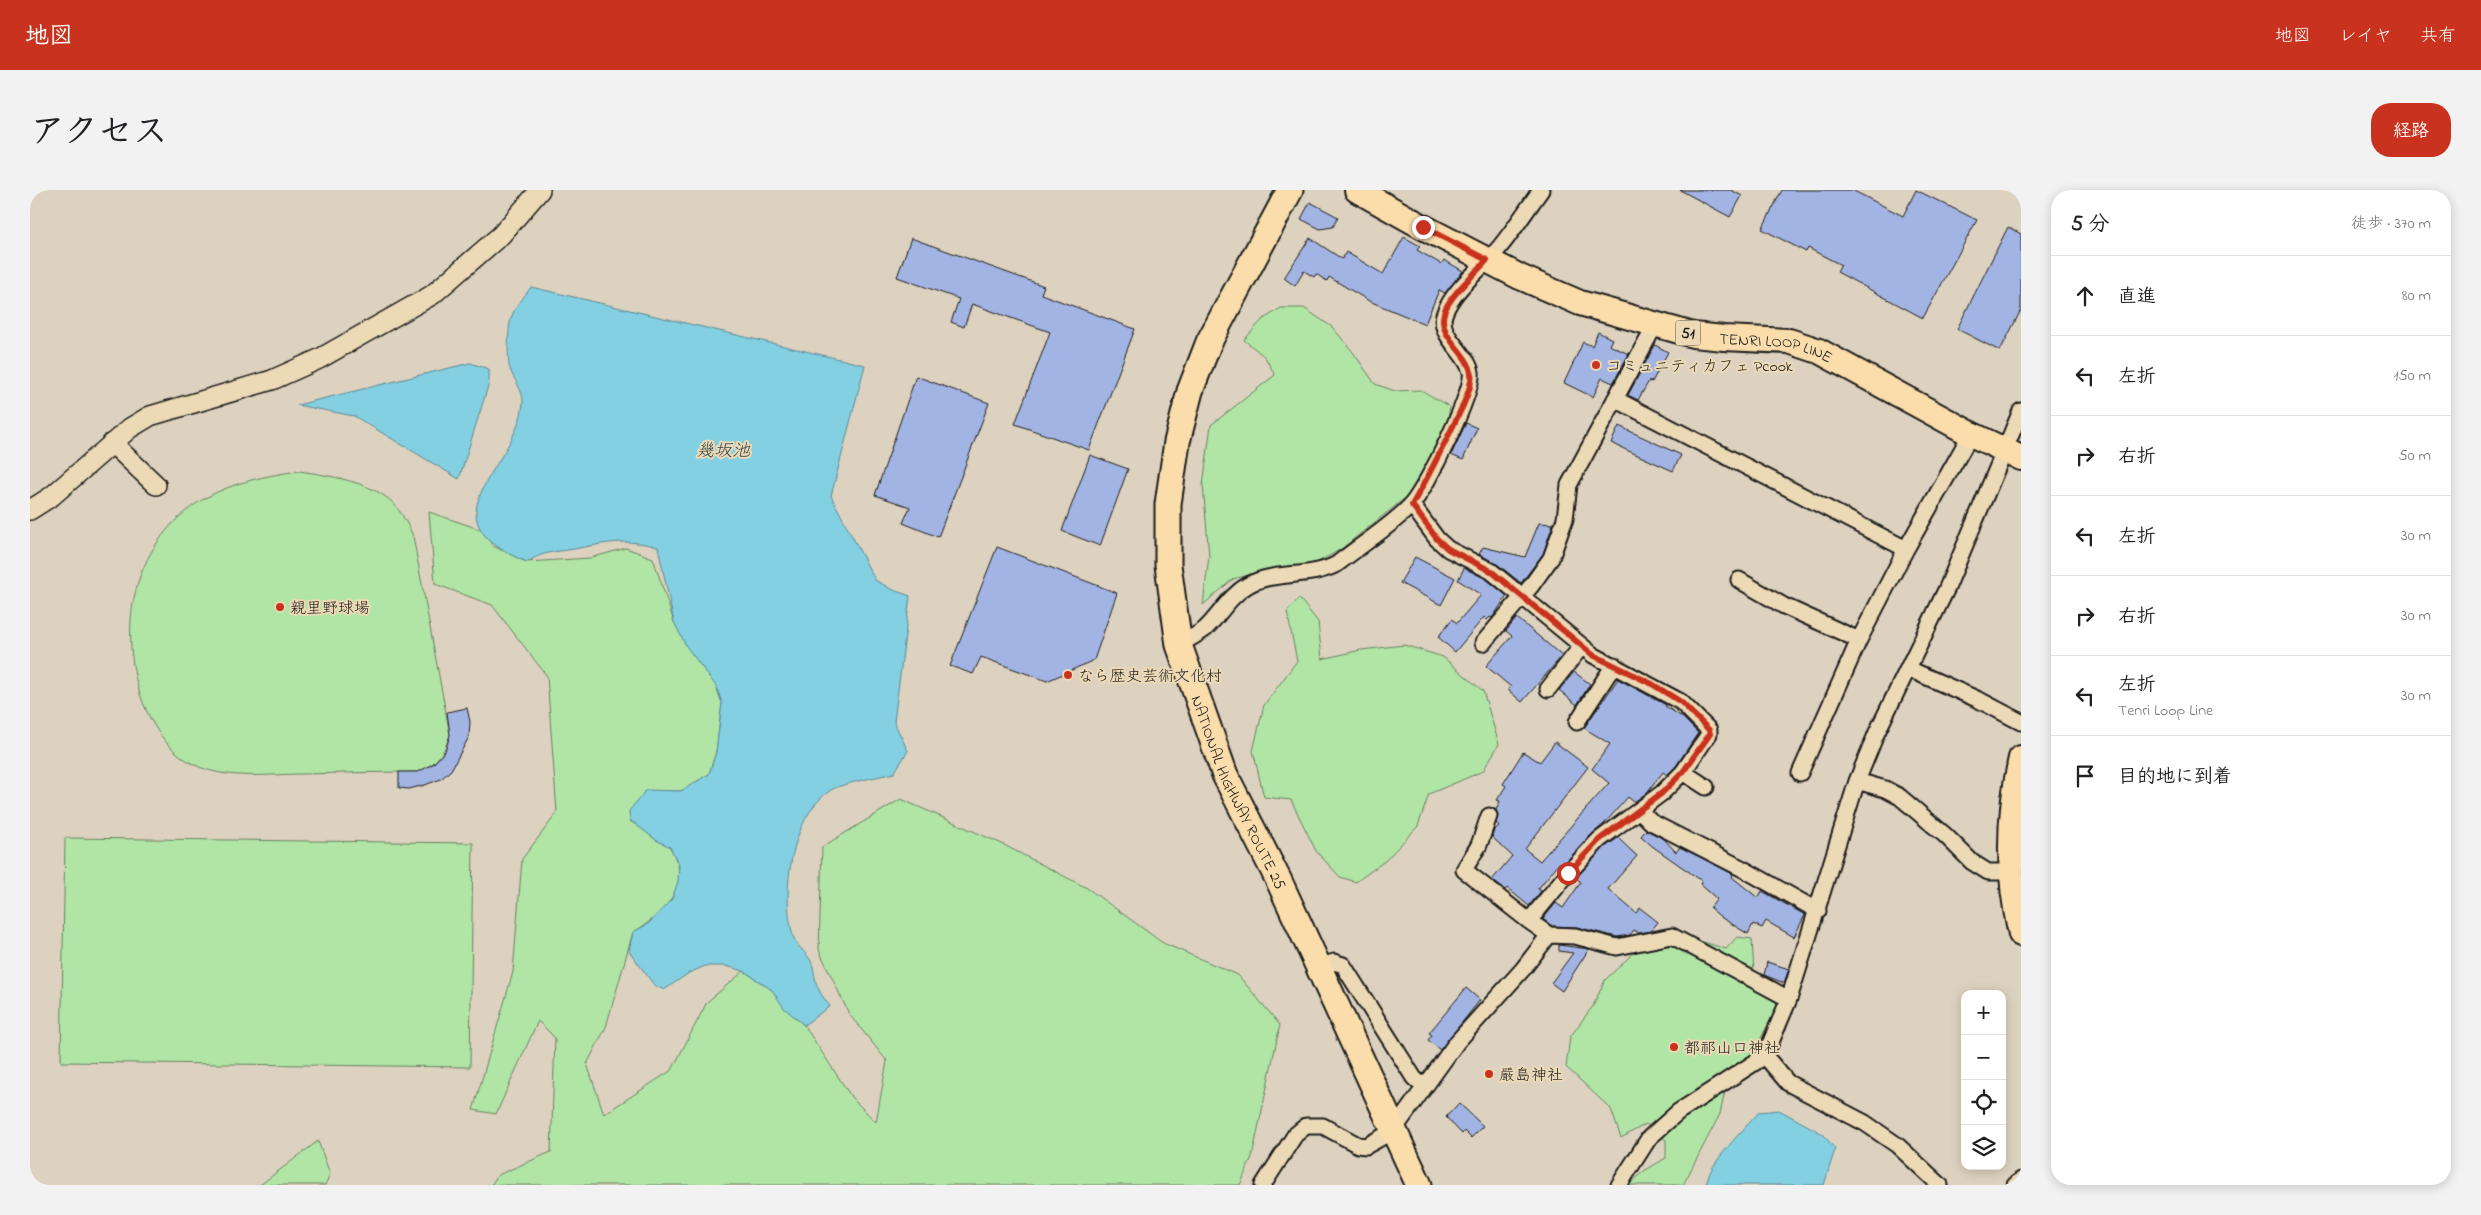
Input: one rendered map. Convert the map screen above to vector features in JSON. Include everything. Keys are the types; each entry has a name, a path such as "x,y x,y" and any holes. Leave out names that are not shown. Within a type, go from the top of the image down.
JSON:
{"highway":[{"name":"NATIONAL HIGHWAY ROUTE 25","path":"1290,190 1209,342 1190,391 1179,434 1168,504 1168,565 1179,646 1225,775 1279,881 1419,1185"}],"main road":[{"name":"TENRI LOOP LINE","path":"1357,190 1520,278 1572,300 1655,325 1710,337 1789,341 1819,351 1971,434 2012,454"},
{"path":"2021,758 2013,800 2010,840 2011,872 2021,934"}],"street":[{"path":"30,510 52,496 112,443 150,416 272,380 319,359 432,295 500,235 540,190"},
{"path":"1179,646 1205,628 1229,601 1248,585 1266,579 1325,570 1337,564 1412,505 1434,467 1468,395 1472,381 1469,365 1443,324 1444,312 1454,297 1498,250 1541,190"},
{"path":"1483,642 1522,597 1551,558 1565,519 1569,485 1655,325"},
{"path":"1615,399 1906,549"},
{"path":"1619,1185 1649,1138 1678,1112 1765,1056 1789,999 1857,781 1878,732 2012,454 2021,411"},
{"path":"1800,773 1859,640 1906,549 1971,434"},
{"path":"112,443 156,485"},
{"path":"1412,505 1437,539 1448,549 1491,571 1581,647 1681,702 1709,730 1710,734 1683,772 1662,793 1599,840 1568,873 1529,921"},
{"path":"1739,580 1784,606 1859,640"},
{"path":"1548,688 1581,647"},
{"path":"1577,722 1614,665"},
{"path":"1909,669 1979,700 2021,722"},
{"path":"1683,772 1706,787"},
{"path":"1857,781 1885,789 1900,797 1946,836 1972,862 1988,872 2011,872"},
{"path":"1639,810 1651,822 1747,871 1818,911"},
{"path":"1489,816 1479,845 1464,870 1549,935 1576,936 1617,947 1672,936 1789,999"},
{"path":"1263,1185 1295,1135 1306,1126 1322,1126 1358,1145 1366,1146 1393,1131 1457,1042 1523,969 1549,935"},
{"path":"1318,967 1334,962 1343,965 1414,1078 1424,1087"},
{"path":"1765,1056 1788,1083 1865,1123 1897,1145 1940,1185"},
{"path":"2015,1185 2021,1180"}],"green space":[{"path":"1281,308 1304,308 1332,327 1353,352 1375,384 1395,391 1421,390 1450,407 1448,418 1414,491 1341,549 1313,565 1281,567 1233,579 1203,605 1209,556 1203,485 1211,425 1275,375 1265,357 1244,340 1262,320"},
{"name":"親里野球場","path":"299,471 349,481 384,496 399,511 413,536 450,735 439,757 418,772 248,775 219,773 193,764 174,750 158,731 146,709 137,685 132,659 132,609 140,575 162,535 186,511 211,495 254,479"},
{"path":"429,512 482,530 493,546 526,562 590,558 626,548 653,558 674,622 716,686 722,703 716,752 709,774 681,791 669,791 630,821 670,847 679,871 675,892 668,902 651,920 633,932 606,1027 587,1064 604,1114 672,1070 707,1002 744,971 772,990 790,1013 804,1025 852,1098 876,1122 887,1061 849,1014 819,950 822,847 901,799 1000,843 1087,888 1163,943 1238,975 1280,1025 1252,1157 1240,1185 491,1185 498,1175 551,1152 555,1038 538,1021 496,1114 473,1110 513,972 522,859 557,813 547,676 492,605 435,584"},
{"path":"1299,598 1318,622 1322,659 1361,650 1404,645 1443,657 1483,691 1499,744 1483,771 1429,794 1418,826 1386,860 1356,882 1340,877 1316,851 1291,800 1264,797 1253,751 1264,705 1297,661 1287,612"},
{"path":"65,838 473,843 470,1067 61,1062"},
{"path":"1684,936 1726,949 1737,937 1752,939 1754,973 1773,984 1777,1007 1753,1053 1730,1068 1720,1114 1683,1185 1629,1185 1644,1171 1666,1158 1666,1140 1646,1124 1621,1138 1611,1109 1566,1067 1570,1037 1593,1006 1605,980 1646,941"},
{"path":"318,1141 330,1174 325,1185 260,1185"}],"water":[{"name":"幾坂池","path":"531,287 865,365 831,496 875,580 891,589 910,596 894,722 908,751 894,773 836,787 831,790 817,802 806,818 798,836 789,878 788,899 793,936 794,940 811,961 817,987 830,1006 804,1025 784,1008 772,990 744,971 725,966 705,966 689,973 664,990 654,985 629,951 633,932 648,924 672,899 678,881 679,865 670,847 656,840 630,820 629,811 646,790 681,791 709,774 716,752 722,703 716,686 686,646 674,622 658,547 626,542 606,543 550,552 527,562 495,545 479,527 476,508 483,489 518,424 523,400 509,365 509,329 514,311"},
{"path":"470,363 489,369 489,383 459,479 354,416 297,405"},
{"path":"1779,1110 1823,1134 1835,1149 1824,1185 1706,1185 1713,1166 1759,1112"}],"building":[{"path":"1680,190 1731,190 1742,196 1730,217"},
{"path":"1782,190 1852,190 1903,216 1916,190 1977,220 1923,318 1837,272 1841,265 1808,248 1806,252 1762,229"},
{"path":"1310,202 1338,217 1333,227 1320,229 1301,219"},
{"path":"2008,227 2021,234 2021,310 2000,351 1957,329"},
{"path":"1404,237 1420,246 1417,250 1441,264 1444,260 1463,271 1445,293 1439,290 1425,324 1369,301 1329,277 1327,281 1316,274 1314,277 1304,271 1295,286 1284,278 1310,238 1342,259 1346,252 1383,274"},
{"path":"911,238 1044,286 1041,294 1135,329 1089,450 1015,424 1050,332 972,304 964,327 951,322 959,299 897,277"},
{"name":"コミュニティカフェ Pcook","path":"1598,332 1612,339 1609,345 1629,354 1613,383 1602,378 1593,397 1564,383 1583,342 1592,346"},
{"path":"1655,345 1668,352 1652,382 1649,381 1638,400 1628,395"},
{"path":"916,376 989,403 938,537 903,523 910,507 875,495"},
{"path":"1466,423 1477,428 1463,460 1451,455"},
{"path":"1619,426 1681,455 1673,471 1611,443"},
{"path":"1090,455 1128,469 1100,546 1062,531"},
{"path":"1539,523 1553,524 1543,554 1521,583 1497,564 1479,554 1483,547 1525,557"},
{"path":"997,547 1117,593 1094,660 1047,681 981,657 973,674 950,666"},
{"path":"1415,557 1455,578 1441,605 1400,583"},
{"path":"1464,568 1486,579 1507,596 1492,618 1490,617 1487,620 1484,617 1455,652 1438,637 1452,619 1457,623 1481,595 1458,580"},
{"path":"1517,618 1562,656 1522,702 1508,690 1511,687 1486,666 1512,636 1506,631"},
{"path":"1574,672 1590,684 1577,705 1559,690"},
{"path":"1618,679 1666,705 1682,717 1698,733 1676,766 1667,775 1663,772 1648,792 1634,802 1628,797 1562,866 1559,863 1538,889 1541,891 1529,906 1507,888 1505,890 1492,880 1512,856 1492,837 1494,830 1499,826 1496,823 1498,815 1496,810 1500,801 1497,800 1506,786 1503,784 1523,752 1540,762 1555,742 1588,767 1525,849 1540,861 1609,783 1592,769 1610,744 1584,728"},
{"path":"467,708 470,722 469,737 451,770 441,779 425,785 409,789 399,788 399,772 418,772 433,764 445,751 450,735 447,712"},
{"path":"1646,830 1664,839 1676,852 1680,847 1733,874 1732,877 1758,898 1762,891 1805,915 1794,937 1766,921 1762,928 1753,924 1748,934 1722,918 1710,908 1717,899 1700,884 1702,881 1652,846 1641,836"},
{"path":"1618,838 1637,856 1608,889 1636,913 1640,908 1658,922 1651,931 1639,933 1634,930 1630,935 1617,937 1577,927 1552,926 1543,919 1556,903 1563,908 1581,882 1576,878 1605,847"},
{"path":"1559,945 1589,949 1562,991 1551,983 1573,953 1559,951"},
{"path":"1767,962 1789,969 1784,983 1764,975"},
{"path":"1466,988 1480,1000 1440,1050 1428,1040 1432,1035 1429,1033"},
{"path":"1459,1103 1483,1126 1471,1138 1464,1131 1462,1134 1446,1117"}],"place":[{"name":"コミュニティカフェ Pcook","path":"1596,365"},
{"name":"親里野球場","path":"280,607"},
{"name":"なら歴史芸術文化村","path":"1068,675"},
{"name":"都祁山口神社","path":"1674,1047"},
{"name":"嚴島神社","path":"1489,1074"}],"route":[{"path":"1423,227 1487,260 1454,297 1444,312 1443,324 1469,365 1472,381 1468,395 1434,467 1412,505 1437,539 1448,549 1491,571 1593,655 1652,684 1681,702 1703,723 1710,734 1683,772 1662,793 1599,840 1568,873"}]}
